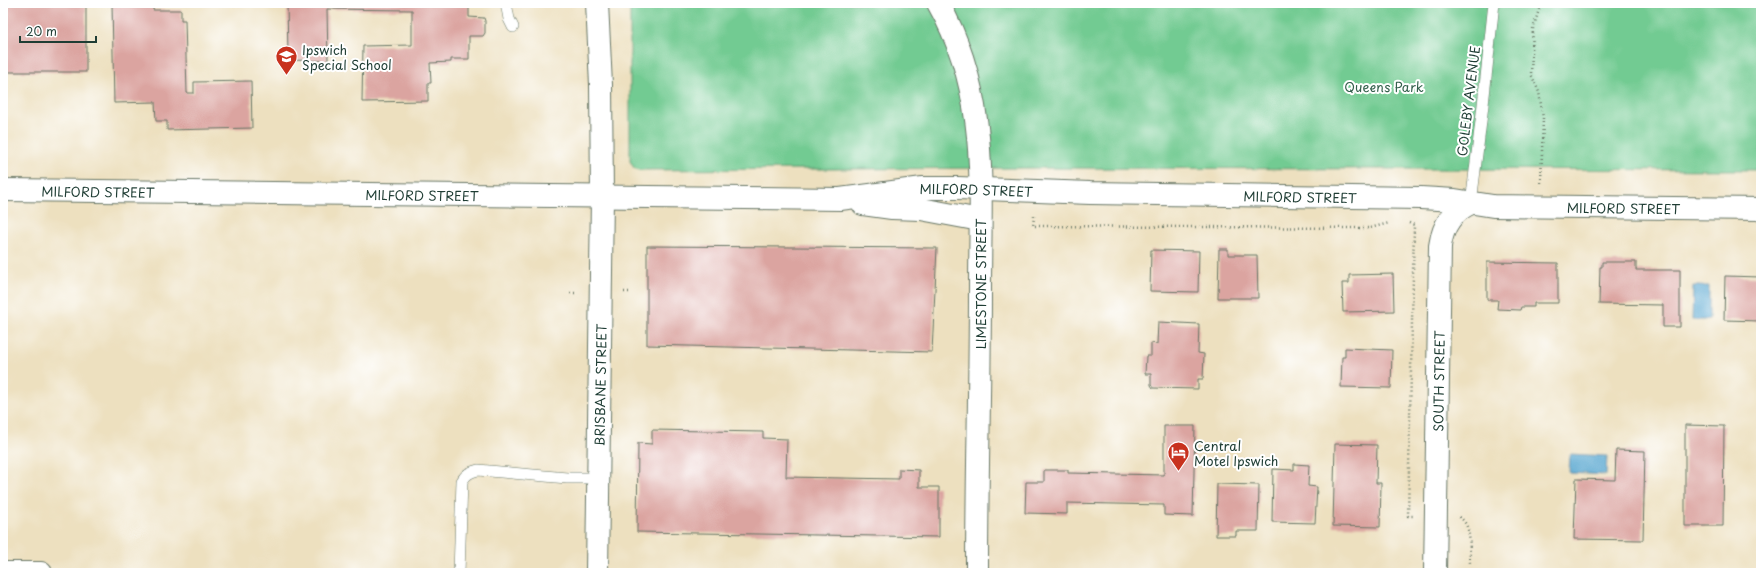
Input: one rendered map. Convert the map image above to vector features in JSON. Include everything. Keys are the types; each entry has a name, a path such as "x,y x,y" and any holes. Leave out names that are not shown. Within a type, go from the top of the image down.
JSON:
{"street":[{"path":"597,3 599,26"},
{"path":"599,26 604,3"},
{"name":"LIMESTONE STREET","path":"938,3 965,63 973,94 980,149 977,573"},
{"name":"BRISBANE STREET","path":"598,573 602,198 599,26"},
{"name":"MILFORD STREET","path":"3,190 602,198 840,199 923,188 980,188 1090,193 1421,198 1456,200 1493,206 1761,209"},
{"name":"MILFORD STREET","path":"840,199 882,207 945,213 980,220"},
{"name":"SOUTH STREET","path":"1435,573 1440,246 1442,236 1450,218 1459,209 1471,203"},
{"path":"3,573 41,573"}],"lane":[{"path":"506,3 509,19 513,27"},
{"name":"GOLEBY AVENUE","path":"1471,203 1494,3"},
{"path":"459,573 462,481 464,476 470,472 478,470 567,478 599,478"}],"path":[{"path":"1541,3 1533,29 1531,74 1539,92 1542,118 1541,206"},
{"path":"1033,226 1359,228 1378,227 1395,221"},
{"path":"1407,223 1414,225 1408,516"},
{"path":"1455,515 1466,521 1468,527 1470,564"}],"green space":[{"name":"Queens Park","path":"630,3 1761,3 1761,170 1032,168 638,170 634,168 630,161"}],"water":[{"path":"1693,286 1709,286 1709,320 1692,320"},
{"path":"1570,454 1607,456 1606,475 1569,473"}],"building":[{"path":"3,3 86,3 86,72 3,72"},
{"path":"97,3 153,3 153,10 181,10 181,20 185,20 187,93 194,93 194,82 251,81 252,128 167,130 167,121 156,121 155,102 114,103 112,4 97,5"},
{"path":"287,3 469,3 469,17 484,18 485,33 483,36 469,36 469,59 451,59 451,62 430,63 431,83 428,83 428,101 362,102 363,46 412,45 412,10 327,9 328,61 290,60 288,54"},
{"path":"647,246 937,248 932,352 647,345"},
{"path":"1219,249 1228,249 1228,255 1257,255 1258,298 1218,298"},
{"path":"1151,250 1199,251 1198,292 1150,291"},
{"path":"1487,262 1558,263 1558,303 1534,303 1534,307 1521,307 1520,310 1497,309 1498,300 1487,300"},
{"path":"1602,262 1636,262 1636,270 1680,270 1680,327 1663,327 1663,305 1599,304 1600,267 1602,267"},
{"path":"1393,274 1394,311 1343,312 1342,283 1349,283 1349,275"},
{"path":"1725,276 1761,277 1761,321 1724,320"},
{"path":"1158,322 1199,324 1198,353 1204,354 1203,379 1198,379 1198,389 1153,388 1151,385 1151,374 1145,374 1146,356 1151,356 1151,343 1157,344"},
{"path":"1345,348 1392,350 1391,388 1341,387 1342,357 1345,357"},
{"path":"1685,425 1724,426 1723,526 1685,526"},
{"name":"Central Motel Ipswich","path":"1164,426 1195,426 1193,516 1164,515 1164,505 1067,503 1067,514 1025,513 1026,482 1044,482 1044,470 1068,470 1068,473 1164,475"},
{"path":"652,430 763,432 763,438 787,439 786,477 899,479 899,469 919,470 919,487 939,487 939,537 637,532 638,443 652,444"},
{"path":"1335,444 1377,445 1376,483 1381,483 1380,527 1333,526"},
{"path":"1616,450 1645,451 1643,540 1574,539 1576,479 1615,480"},
{"path":"1294,464 1309,465 1308,486 1317,487 1315,523 1272,522 1273,469 1294,470"},
{"path":"1217,484 1259,485 1258,531 1236,531 1236,536 1216,536"}],"place":[{"name":"Ipswich Special School","path":"287,76"},
{"name":"Central Motel Ipswich","path":"1179,472"}]}
